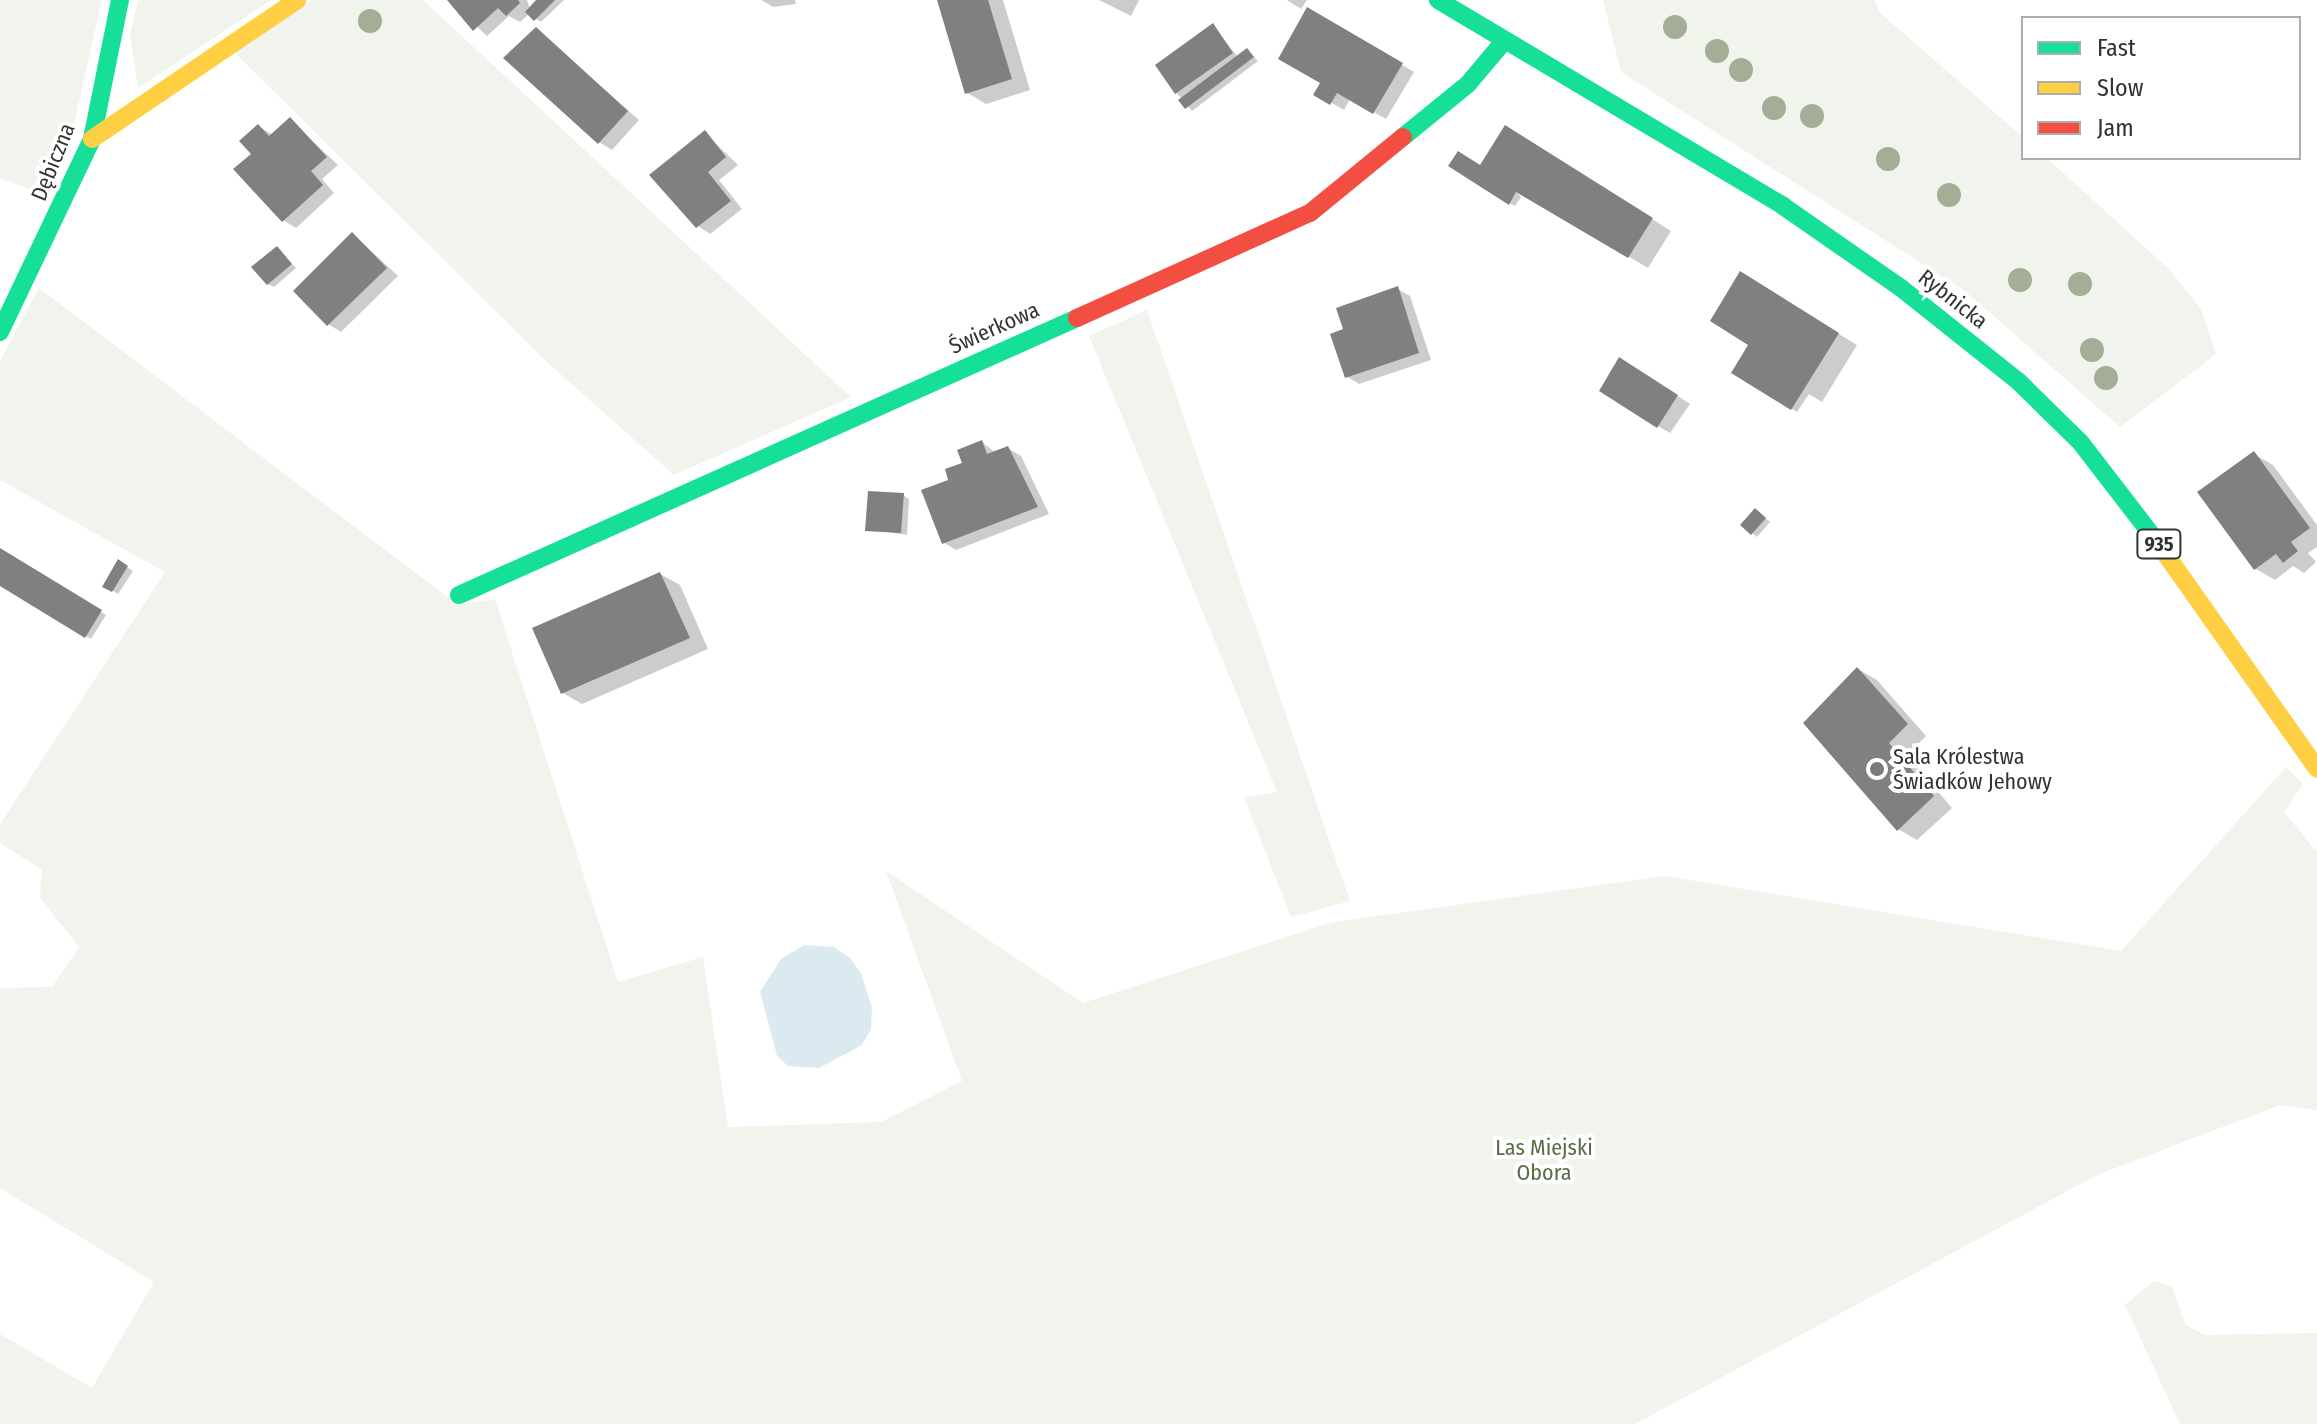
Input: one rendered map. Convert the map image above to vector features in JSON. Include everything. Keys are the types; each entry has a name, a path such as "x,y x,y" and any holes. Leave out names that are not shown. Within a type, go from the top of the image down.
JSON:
{"street":[{"name":"Dębiczna","path":"0,332 92,139 120,0"},
{"path":"92,139 297,0"},
{"name":"Rybnicka","path":"1438,0 1783,206 1901,288 2018,381 2081,443 2166,553 2317,769"},
{"name":"Świerkowa","path":"459,595 1310,213 1468,84 1505,40"}],"green space":[{"path":"0,0 102,0 73,128 43,194 0,178"},
{"path":"138,0 271,0 138,88 130,34"},
{"path":"312,0 423,0 851,397 674,475 548,363 235,53"},
{"path":"1603,0 1875,0 1879,12 2021,135 2021,160 2049,160 2171,271 2202,311 2216,354 2120,427 1965,291 1621,72"},
{"name":"Las Miejski Obora","path":"39,288 458,605 495,599 618,982 703,957 728,1127 881,1122 962,1081 886,871 1083,1003 1333,922 1665,876 2121,951 2286,767 2303,784 2284,812 2317,852 2317,1110 2280,1105 2097,1175 1635,1424 0,1424 0,1334 92,1388 154,1282 0,1188 0,988 52,987 79,947 40,897 42,870 0,843 0,824 165,572 0,480 0,361"},
{"path":"1147,310 1350,901 1291,917 1244,797 1277,792 1089,336"},
{"path":"2154,1281 2172,1287 2186,1325 2205,1335 2317,1333 2317,1424 2180,1424 2125,1305"}],"shaded area":[{"path":"804,945 834,947 850,958 861,973 872,1008 871,1029 862,1045 819,1068 788,1066 777,1056 760,992 781,959"}],"building":[{"path":"447,0 518,0 520,3 506,16 498,8 473,31"},
{"path":"536,0 555,0 534,21 525,12"},
{"path":"937,0 988,0 1012,79 965,94"},
{"path":"1307,7 1403,63 1373,114 1337,93 1330,105 1313,95 1320,83 1278,59"},
{"path":"1213,23 1233,53 1175,94 1155,65"},
{"path":"536,27 628,111 598,144 503,58"},
{"path":"1247,48 1254,57 1185,109 1178,100"},
{"path":"290,117 327,157 311,171 323,185 282,222 233,169 251,154 239,141 258,124 269,136"},
{"path":"1505,125 1653,218 1628,258 1516,192 1509,205 1448,166 1458,151 1480,165"},
{"path":"705,130 726,157 708,172 731,201 696,228 649,175"},
{"path":"352,232 387,268 327,326 293,291"},
{"path":"277,246 292,264 267,285 251,267"},
{"path":"1740,271 1839,333 1791,410 1731,373 1748,345 1710,321"},
{"path":"1398,286 1419,353 1345,378 1330,334 1343,329 1336,308"},
{"path":"1619,357 1678,395 1657,428 1599,391"},
{"path":"982,440 987,454 1008,446 1038,507 942,544 921,490 948,480 945,469 962,463 957,450"},
{"path":"2254,451 2310,528 2291,542 2298,551 2283,563 2276,554 2254,570 2197,492"},
{"path":"868,491 904,493 901,533 865,531"},
{"path":"1755,508 1766,518 1751,535 1740,525"},
{"path":"0,548 102,610 85,638 0,586"},
{"path":"118,559 128,566 112,592 102,587"},
{"path":"660,572 690,638 561,694 532,628"},
{"name":"Sala Królestwa Świadków Jehowy","path":"1857,667 1908,724 1889,743 1934,796 1897,831 1803,723"}],"traffic: fast":[{"path":"0,332 92,139 120,0"},
{"path":"1438,0 1783,206 1901,288 2018,381 2081,443 2155,539"},
{"path":"1403,137 1468,84 1505,40"},
{"path":"459,595 1077,318"}],"traffic: slow":[{"path":"92,139 297,0"},
{"path":"2155,539 2317,769"}],"traffic: jam":[{"path":"1077,318 1310,213 1403,137"}],"place":[{"name":"Sala Królestwa Świadków Jehowy","path":"1877,769"}]}
